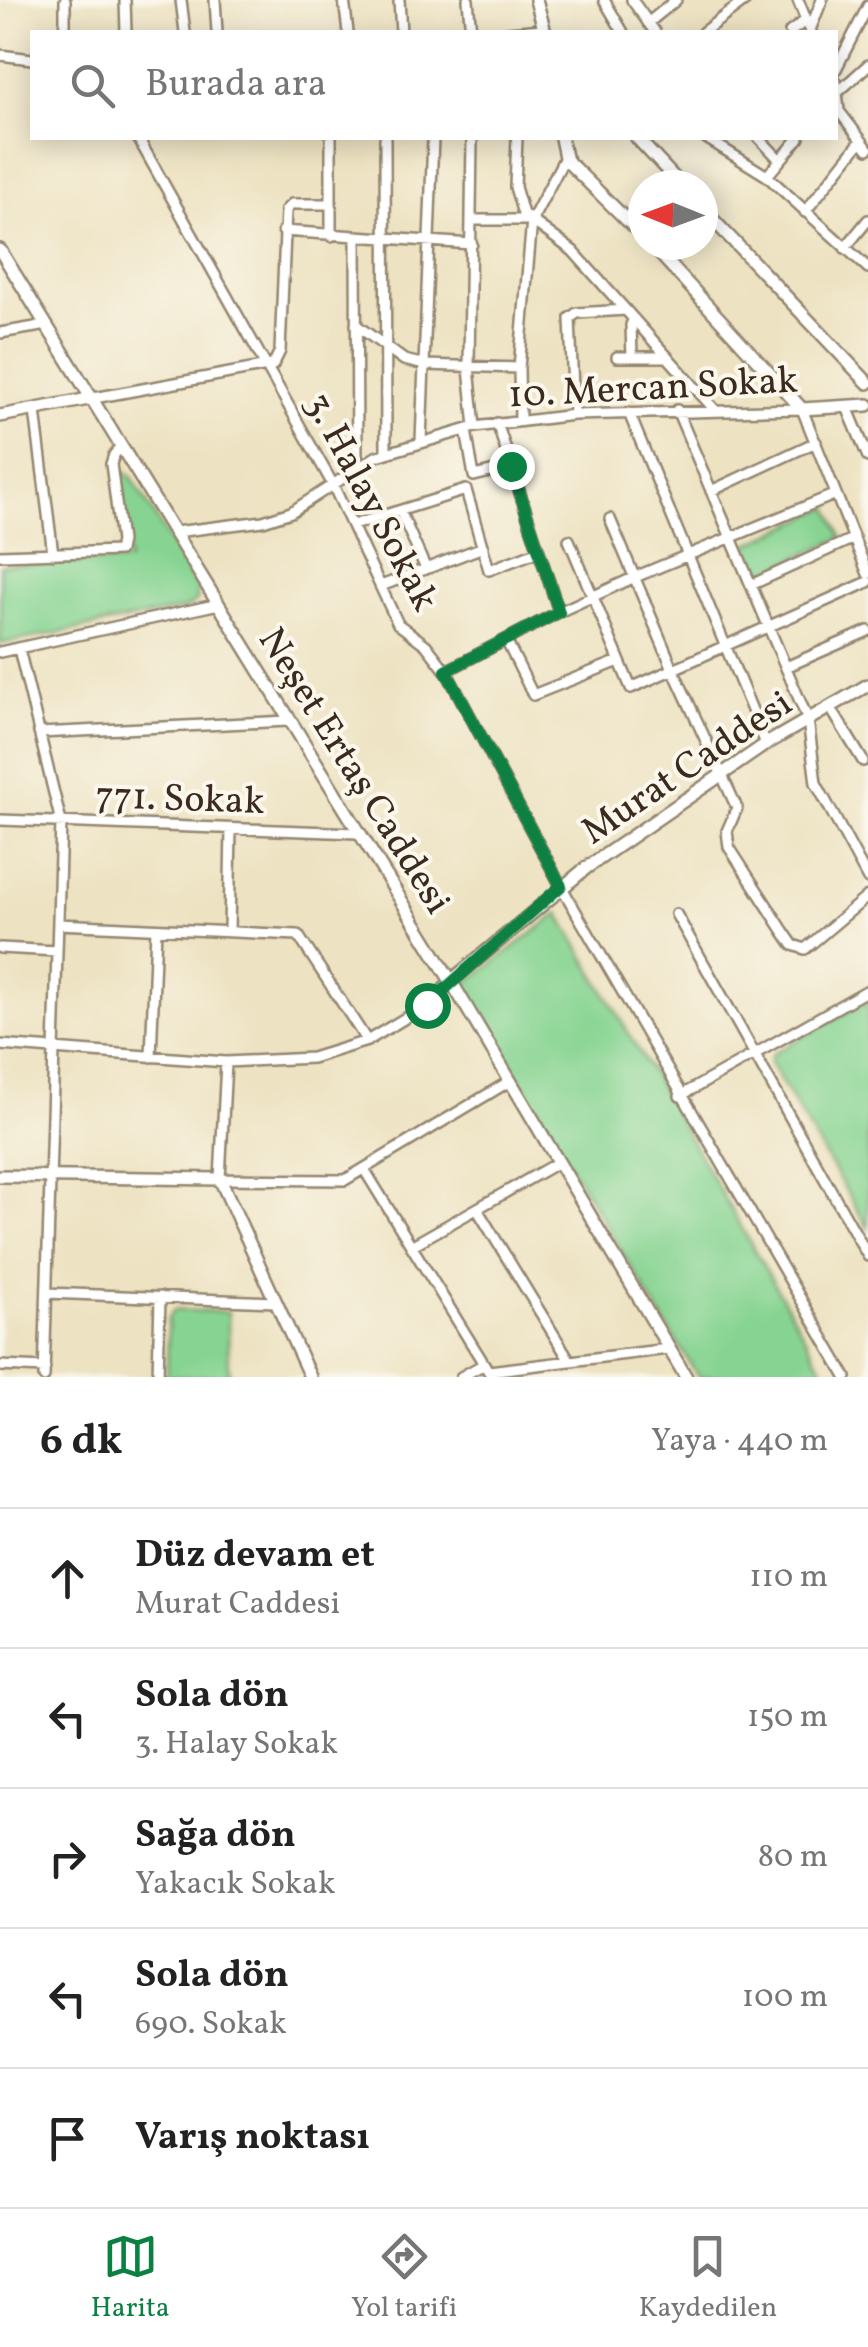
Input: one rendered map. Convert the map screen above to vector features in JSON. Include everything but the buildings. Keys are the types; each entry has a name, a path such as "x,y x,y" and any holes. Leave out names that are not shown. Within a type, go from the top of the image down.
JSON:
{"main road":[{"path":"536,0 544,30"},
{"path":"561,140 565,157 628,221"},
{"path":"639,140 667,170"},
{"path":"718,224 868,382"},
{"name":"Neşet Ertaş Caddesi","path":"0,250 451,981 686,1377"},
{"path":"666,260 802,409"},
{"path":"0,416 94,398"},
{"name":"10. Mercan Sokak","path":"802,409 868,405"},
{"name":"Murat Caddesi","path":"451,981 561,886 766,744 867,687"},
{"path":"0,1176 220,1179 310,1377"}],"street":[{"path":"65,0 65,30"},
{"path":"125,0 126,30"},
{"path":"181,0 185,30"},
{"path":"215,0 216,30"},
{"path":"344,0 348,30"},
{"path":"398,0 401,30"},
{"path":"468,0 471,30"},
{"path":"604,0 622,30"},
{"path":"632,0 653,30"},
{"path":"648,23 676,0"},
{"path":"706,30 746,0"},
{"path":"798,0 809,28"},
{"path":"809,28 822,0"},
{"path":"838,64 868,6"},
{"path":"0,56 30,59"},
{"path":"838,88 868,65"},
{"path":"805,212 864,145 839,110 838,100"},
{"name":"3. Halay Sokak","path":"139,140 332,483 398,624 426,645 446,671 561,886 846,1377"},
{"path":"331,236 332,140"},
{"path":"385,140 386,453"},
{"path":"421,442 433,140"},
{"path":"472,140 474,220 469,368 474,476 511,466"},
{"path":"516,140 516,187 523,214 573,250 715,410"},
{"path":"709,140 767,176 868,268"},
{"path":"761,140 780,160"},
{"path":"767,176 797,140"},
{"path":"520,420 519,368 532,220 565,157"},
{"path":"94,398 268,369 280,351 286,210 292,204 331,204"},
{"path":"474,220 532,220"},
{"path":"845,248 868,220"},
{"path":"283,231 472,244"},
{"path":"356,238 357,468"},
{"path":"574,415 570,318 577,313 626,310"},
{"path":"632,356 634,319"},
{"path":"0,333 48,325"},
{"path":"356,325 404,360 469,368 519,368"},
{"path":"617,357 668,356"},
{"path":"847,406 868,457"},
{"path":"802,409 868,571"},
{"name":"10. Mercan Sokak","path":"175,532 263,521 291,512 332,483 386,453 498,423 677,410 802,409"},
{"path":"677,410 808,720 816,783 868,879"},
{"path":"35,411 53,554"},
{"path":"629,413 766,744"},
{"path":"498,423 559,612"},
{"path":"711,490 816,442"},
{"path":"0,555 112,554 120,549 111,464 121,446"},
{"path":"353,525 466,490 489,570 539,551"},
{"path":"446,671 592,597 836,494"},
{"path":"400,510 426,569"},
{"path":"610,519 737,808 727,831 729,846 793,945 798,949 811,945 868,896"},
{"path":"751,586 854,538"},
{"path":"569,540 631,688 868,582"},
{"path":"380,586 482,547"},
{"path":"0,652 219,604"},
{"path":"786,667 868,631"},
{"path":"506,640 533,695 618,661"},
{"path":"0,1366 44,1372 61,822 19,649"},
{"path":"830,707 863,761"},
{"path":"39,733 288,721"},
{"name":"771. Sokak","path":"0,820 358,833"},
{"path":"229,931 232,828"},
{"path":"676,914 868,1256"},
{"path":"58,924 298,935 367,1040"},
{"path":"152,1058 156,928"},
{"path":"0,948 57,951"},
{"path":"0,1045 226,1062 312,1058 367,1040 427,1005 451,981"},
{"path":"680,1096 868,990"},
{"path":"226,1062 220,1179 346,1180 510,1081"},
{"path":"412,1246 557,1163"},
{"path":"364,1169 488,1371"},
{"path":"477,1208 570,1361"},
{"path":"47,1293 276,1302"},
{"path":"158,1377 160,1297"},
{"path":"461,1377 668,1348"}],"green space":[{"path":"121,471 131,476 198,589 197,601 185,609 0,644 0,565 128,561"},
{"path":"829,507 842,538 759,575 747,545"},
{"path":"559,913 828,1377 698,1377 461,987"},
{"path":"868,1001 868,1228 770,1063 772,1054"},
{"path":"174,1310 228,1312 229,1377 167,1377 168,1318"}],"route":[{"path":"427,1005 561,886 446,671 559,612 511,466"}]}
